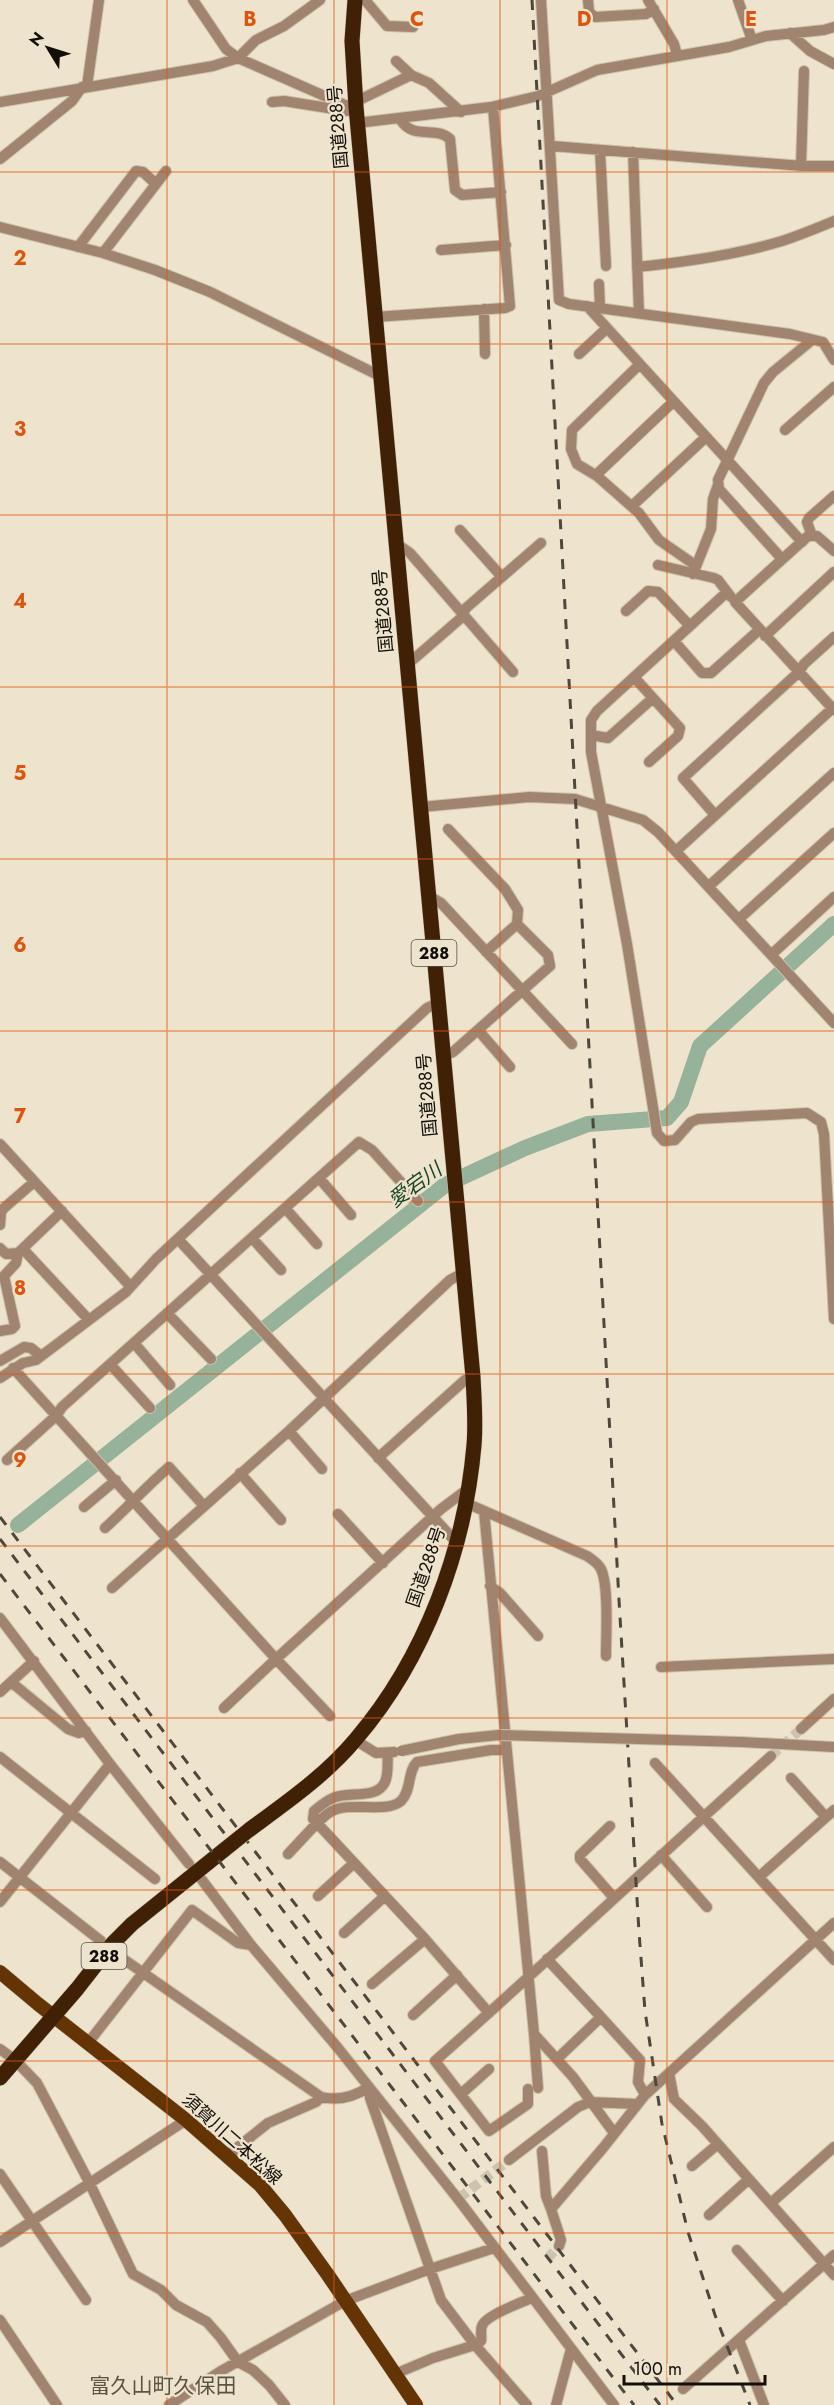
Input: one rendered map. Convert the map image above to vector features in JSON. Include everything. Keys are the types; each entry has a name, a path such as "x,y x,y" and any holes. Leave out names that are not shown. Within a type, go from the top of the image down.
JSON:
{"highway":[{"name":"国道288号","path":"0,2078 132,1924 316,1779 356,1740 401,1677 436,1606 457,1543 467,1496 474,1444 473,1377 356,111 352,41 355,0"}],"main road":[{"name":"須賀川二本松線","path":"0,1972 186,2120 260,2185 285,2215 417,2405"}],"street":[{"path":"0,159 72,101 84,87 99,0"},
{"path":"193,0 226,49 238,57 356,111"},
{"path":"0,102 213,66 238,57 256,40 284,26 320,0"},
{"path":"365,0 387,26 413,27"},
{"path":"541,0 552,146 558,296 565,303 738,326 823,342 834,360"},
{"path":"588,0 589,12 595,17 646,14 651,4"},
{"path":"738,0 752,40"},
{"path":"651,4 674,44 677,56"},
{"path":"272,102 284,101 400,119 461,112 493,107 547,92 597,70 729,47 766,36 834,27"},
{"path":"790,33 810,51 834,64"},
{"path":"396,61 411,75 427,81 461,112"},
{"path":"801,166 804,71"},
{"path":"356,111 411,75"},
{"path":"375,317 508,308 511,303 493,107"},
{"path":"400,119 410,129 442,134 450,140 455,190 462,195 501,192"},
{"path":"552,146 801,166 834,166"},
{"path":"600,150 606,266"},
{"path":"633,152 639,313"},
{"path":"78,247 136,171 143,172 156,184"},
{"path":"103,253 166,171"},
{"path":"637,267 758,248 834,221"},
{"path":"0,227 103,253 155,270 210,292 380,375"},
{"path":"441,250 506,245"},
{"path":"599,284 600,308"},
{"path":"587,306 801,542"},
{"path":"484,309 485,354"},
{"path":"579,354 606,329"},
{"path":"694,569 711,528 712,499 718,480 757,396 768,378 812,340"},
{"path":"639,365 572,430 573,457 577,464 596,475 632,506 645,519 659,540 694,569 718,580 762,633 834,708 676,851"},
{"path":"785,430 833,391"},
{"path":"596,475 673,402"},
{"path":"632,506 706,437"},
{"path":"718,485 782,559"},
{"path":"812,536 807,522 809,518 834,496"},
{"path":"460,530 502,577"},
{"path":"735,602 808,536 817,536 834,551"},
{"path":"408,664 461,618 466,608 541,543"},
{"path":"397,544 410,553 513,672"},
{"path":"658,565 694,569"},
{"path":"674,641 702,673 711,673 834,572"},
{"path":"626,611 648,591 658,592 690,626"},
{"path":"727,592 593,716 591,735 601,807 627,944 657,1132 664,1141 675,1140 691,1122 698,1119 807,1113 820,1122 824,1134 834,1319"},
{"path":"715,814 682,778 799,672 804,664 834,637"},
{"path":"634,677 680,728 678,736 649,762"},
{"path":"591,735 608,738 653,698"},
{"path":"709,886 834,773"},
{"path":"421,807 529,797 575,799 648,823 834,1023"},
{"path":"448,829 505,889 518,910 517,924 486,952"},
{"path":"739,919 834,833"},
{"path":"429,896 441,903 572,1044"},
{"path":"772,954 834,897"},
{"path":"443,1056 453,1052 548,969 550,963 548,955 517,924"},
{"path":"0,1378 14,1368 41,1356 126,1292 178,1239 361,1068 427,1008 438,1003"},
{"path":"478,1030 510,1067"},
{"path":"7,1460 167,1312 359,1142 372,1150 418,1201"},
{"path":"0,1144 130,1286"},
{"path":"319,1178 351,1215"},
{"path":"0,1225 1,1212 4,1208 34,1182"},
{"path":"285,1208 316,1244"},
{"path":"0,1331 12,1329 15,1326 4,1276 16,1263 21,1251 62,1211"},
{"path":"252,1238 281,1270"},
{"path":"178,1239 457,1543"},
{"path":"0,1248 6,1254 21,1251"},
{"path":"21,1251 89,1320"},
{"path":"112,1588 289,1431 450,1280 463,1273"},
{"path":"167,1312 211,1359"},
{"path":"134,1343 171,1385"},
{"path":"0,1361 24,1347 31,1348 41,1356"},
{"path":"110,1364 150,1408"},
{"path":"14,1368 134,1500 167,1540 330,1716"},
{"path":"378,1458 465,1380 473,1377"},
{"path":"289,1431 322,1469"},
{"path":"105,1528 169,1467 204,1506"},
{"path":"240,1473 281,1520"},
{"path":"84,1507 116,1480"},
{"path":"224,1708 432,1518 467,1496 484,1511 587,1556 597,1563 602,1571 604,1586 606,1656"},
{"path":"484,1511 490,1586 507,1750 529,1978 534,2034 533,2089 528,2104 489,2132 435,2061 529,1978 547,1959 771,1756"},
{"path":"338,1514 383,1563"},
{"path":"490,1586 500,1593 538,1636"},
{"path":"0,1618 189,1864"},
{"path":"662,1667 834,1659"},
{"path":"0,1692 34,1661"},
{"path":"11,1682 68,1729 79,1733 86,1731"},
{"path":"801,1729 834,1699"},
{"path":"356,1740 376,1753 401,1751 459,1739 499,1736 731,1741 834,1747"},
{"path":"288,1854 317,1823 334,1810 360,1806 386,1807 399,1802 406,1793 413,1766 417,1762 490,1750 507,1750"},
{"path":"388,1753 387,1779 382,1787 374,1792 345,1794 332,1798 314,1811 313,1818 425,1939 489,2013"},
{"path":"0,1757 155,1879"},
{"path":"655,1763 834,1960"},
{"path":"0,1902 110,1764"},
{"path":"759,1877 830,1814 790,1778"},
{"path":"610,1826 580,1855 580,1859 614,1898"},
{"path":"661,1856 708,1907"},
{"path":"0,1862 100,1941"},
{"path":"318,1896 354,1863"},
{"path":"202,1880 251,1945 459,2198 494,2248 614,2405"},
{"path":"344,1933 385,1896"},
{"path":"88,2043 192,1910 238,1943 251,1945"},
{"path":"551,2209 641,2100 834,1923"},
{"path":"372,1984 425,1939"},
{"path":"119,1956 321,2097 340,2099 358,2095 369,2087"},
{"path":"547,1959 640,2060 638,2082 641,2100"},
{"path":"413,2015 457,1975"},
{"path":"557,2059 601,2017"},
{"path":"534,2034 586,2093 590,2103 614,2133"},
{"path":"0,2049 15,2060 37,2083 89,2182 133,2274 157,2288 176,2305 207,2322 221,2337 238,2362 253,2370 285,2405"},
{"path":"461,2094 489,2069"},
{"path":"669,2073 674,2098 834,2275"},
{"path":"369,2087 370,2098 441,2300 475,2345 527,2405"},
{"path":"228,2155 268,2123 295,2109 316,2102 321,2097"},
{"path":"509,2160 578,2107 590,2103 641,2100"},
{"path":"0,2242 186,2120"},
{"path":"692,2166 718,2144"},
{"path":"771,2203 834,2147"},
{"path":"542,2151 546,2196 561,2240 559,2246"},
{"path":"0,2174 86,2301"},
{"path":"709,2215 749,2179"},
{"path":"169,2405 238,2362 345,2301 494,2248"},
{"path":"737,2250 783,2301"},
{"path":"683,2389 834,2255"},
{"path":"395,2374 433,2358 475,2345 481,2341 481,2327 485,2322 504,2310 532,2298"},
{"path":"0,2320 57,2405"},
{"path":"739,2340 764,2405"},
{"path":"556,2405 571,2349"}],"waterway":[{"name":"愛宕川","path":"18,1525 445,1185 525,1148 588,1124 667,1118 681,1102 700,1046 834,924"}],"tunnel":[{"path":"771,1756 801,1729"},
{"path":"459,2198 509,2160"},
{"path":"547,2259 559,2246"}],"railway":[{"path":"532,0 619,1600 645,2011 662,2124 688,2232 715,2315 750,2405"},
{"path":"0,1517 677,2405"},
{"path":"0,1539 660,2405"},
{"path":"0,1574 634,2405"}],"district":[{"name":"富久山町久保田","path":"163,2386"}]}
